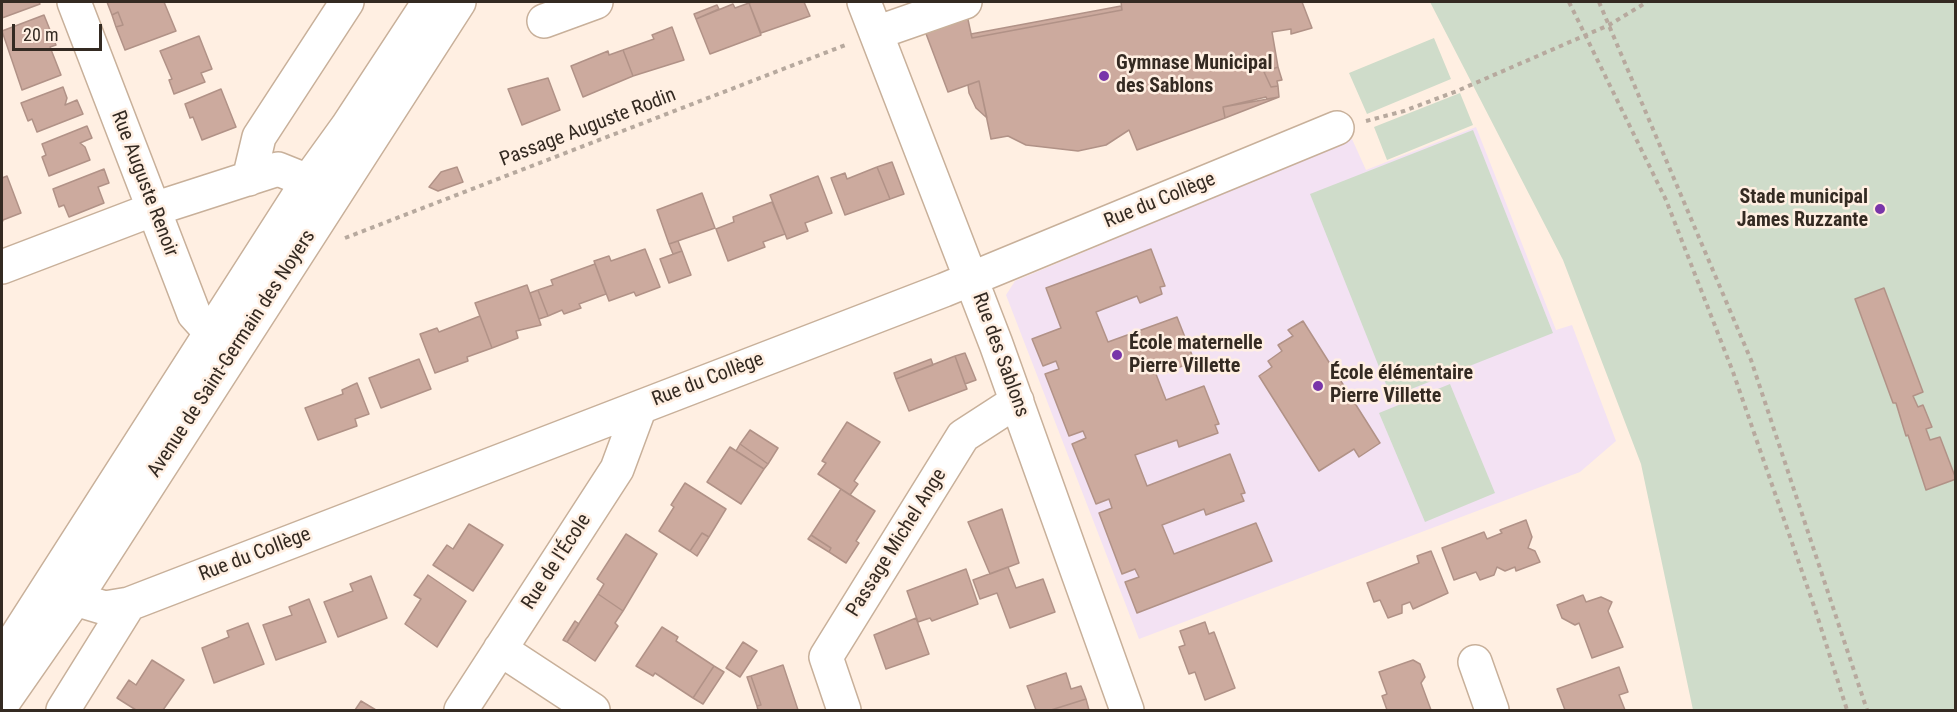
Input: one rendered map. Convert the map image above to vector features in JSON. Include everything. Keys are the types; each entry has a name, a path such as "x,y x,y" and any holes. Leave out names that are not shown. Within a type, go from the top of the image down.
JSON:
{"street":[{"name":"Rue Auguste Renoir","path":"74,2 194,314 225,341"},
{"path":"249,179 259,137 347,2"},
{"name":"Avenue de Saint-Germain des Noyers","path":"2,658 225,341 312,231 320,189 347,127 429,2"},
{"name":"Avenue de Saint-Germain des Noyers","path":"2,704 75,599 225,341 320,189 459,2"},
{"path":"544,21 596,2"},
{"name":"Rue des Sablons","path":"864,2 972,278 1127,711"},
{"path":"876,33 965,2"},
{"name":"Rue du Collège","path":"75,599 105,608 129,604 972,278 1337,128"},
{"path":"2,267 154,209 278,169 320,189"},
{"name":"Passage Michel Ange","path":"844,711 826,657 963,436 1017,401"},
{"name":"Rue de l'École","path":"460,711 617,469 640,407"},
{"path":"63,711 129,604"},
{"path":"500,649 593,711"},
{"path":"1474,662 1492,711"}],"path":[{"path":"1569,2 1666,200 1733,372 1815,609 1847,711"},
{"path":"1599,2 1750,360 1867,711"},
{"path":"1337,128 1404,111 1457,92 1609,25 1647,2"},
{"name":"Passage Auguste Rodin","path":"312,231 334,243 876,33"}],"shaded area":[{"name":"École élémentaire Pierre Villette","path":"1476,127 1556,330 1572,325 1616,441 1580,472 1139,639 1006,295 1015,281 1352,139 1366,170"}],"green space":[{"path":"1430,2 1955,2 1955,710 1693,710 1641,464 1563,260"},
{"path":"1434,38 1451,79 1367,114 1349,73"},
{"path":"1460,93 1473,125 1387,160 1374,127"},
{"path":"1473,130 1553,333 1391,397 1310,194"},
{"path":"1450,384 1495,493 1425,522 1379,413"}],"building":[{"path":"2,2 39,2 40,4 2,18"},
{"path":"107,2 164,2 176,31 125,50 116,27 123,25 118,12 112,15"},
{"path":"804,2 810,16 761,33 749,3"},
{"name":"Gymnase Municipal des Sablons","path":"1121,2 1302,2 1312,28 1291,34 1291,29 1272,32 1278,67 1264,72 1271,87 1278,86 1279,97 1267,99 1266,97 1223,107 1225,118 1137,150 1129,130 1106,145 1078,151 1026,145 1008,136 991,139 979,81 948,92 925,31 967,15 972,38 1122,10"},
{"path":"749,3 761,35 710,54 696,19 733,4 735,8"},
{"path":"717,5 719,9 696,19 694,14"},
{"path":"1121,6 1122,10 972,38 971,34"},
{"path":"118,12 123,25 116,27 112,15"},
{"path":"44,15 56,45 50,47 61,75 22,90 2,31"},
{"path":"672,27 684,60 633,76 623,50 654,39 652,35"},
{"path":"199,36 212,69 201,73 205,82 174,94 169,80 172,79 160,51"},
{"path":"623,50 633,76 583,97 571,66 608,51 609,55"},
{"path":"1278,67 1282,80 1277,81 1278,86 1271,87 1264,72"},
{"path":"548,78 560,110 522,125 508,89"},
{"path":"979,81 987,118 976,108 969,93 968,85"},
{"path":"63,87 67,98 65,105 77,100 83,114 37,132 32,119 28,121 21,103"},
{"path":"221,89 236,127 202,140 185,104"},
{"path":"1279,97 1225,118 1223,107"},
{"path":"87,126 92,138 80,143 85,147 90,160 49,176 42,157 46,155 42,144"},
{"path":"892,162 904,194 890,199 877,167"},
{"path":"457,167 463,182 438,191 429,187 441,172"},
{"path":"877,167 890,199 845,215 831,178 845,173 847,179"},
{"path":"104,169 109,183 98,187 104,203 69,217 64,205 59,207 53,189"},
{"path":"7,176 21,213 3,220 2,223 2,178"},
{"path":"818,176 832,213 805,223 808,231 787,239 770,195"},
{"path":"702,193 715,228 669,244 657,210"},
{"path":"772,202 785,234 763,242 765,247 728,261 716,229 734,222 733,217"},
{"path":"678,241 682,251 673,254 669,244"},
{"path":"645,249 660,287 636,296 634,292 609,301 594,261 609,256 611,261"},
{"path":"1151,249 1165,286 1160,287 1162,294 1140,303 1137,296 1096,312 1108,342 1177,317 1192,355 1187,356 1190,363 1167,372 1164,365 1154,369 1166,400 1204,386 1219,424 1215,425 1218,433 1179,447 1177,440 1135,455 1147,486 1230,454 1245,493 1241,494 1244,501 1206,515 1204,509 1162,525 1174,554 1256,523 1272,561 1137,613 1125,582 1139,577 1135,569 1122,574 1099,513 1112,508 1109,499 1096,504 1072,444 1086,438 1083,431 1069,436 1045,374 1059,369 1056,361 1043,366 1032,339 1061,328 1046,288"},
{"path":"682,251 691,275 669,283 660,259"},
{"path":"595,264 606,294 579,304 581,308 564,314 562,310 548,316 538,290 553,285 551,280"},
{"path":"527,285 541,325 516,331 518,338 492,348 475,303"},
{"path":"1884,288 1923,392 1913,396 1918,407 1923,405 1932,427 1926,429 1930,440 1940,437 1956,479 1926,490 1908,435 1906,436 1896,403 1893,403 1855,299"},
{"path":"538,290 548,316 539,319 530,293"},
{"path":"480,316 492,348 467,357 468,361 435,373 420,334 437,328 439,332"},
{"path":"1303,321 1380,443 1359,457 1354,449 1319,471 1259,376 1272,367 1268,361 1282,351 1278,345 1293,336 1288,330"},
{"path":"965,353 976,380 965,384 955,356"},
{"path":"955,356 967,389 909,411 896,379"},
{"path":"419,359 431,389 381,408 369,378"},
{"path":"931,359 933,365 896,379 894,373"},
{"path":"357,383 369,414 355,419 357,426 318,440 305,408 343,394 342,390"},
{"path":"847,422 880,442 854,481 858,484 850,495 818,474 826,463 822,461"},
{"path":"750,430 778,448 768,464 740,444"},
{"path":"740,444 768,464 764,469 736,451"},
{"path":"730,447 764,469 741,504 707,482"},
{"path":"685,483 726,509 709,537 702,533 690,551 659,531 674,507 671,505"},
{"path":"841,489 875,511 856,541 859,543 846,563 829,552 831,548 811,535"},
{"path":"1002,509 1019,563 990,574 968,522"},
{"path":"1526,520 1532,537 1528,548 1535,551 1540,562 1516,571 1515,567 1505,571 1497,567 1494,575 1480,580 1476,572 1454,580 1442,548 1484,532 1487,539 1502,533 1500,530"},
{"path":"469,524 503,545 473,591 433,565 447,545 453,549"},
{"path":"702,533 709,537 697,556 690,551"},
{"path":"626,534 657,554 623,611 598,594 604,584 597,579"},
{"path":"811,535 831,548 829,552 808,539"},
{"path":"1431,551 1448,593 1413,609 1410,602 1402,605 1402,613 1388,618 1380,600 1374,602 1367,583 1419,563 1417,556"},
{"path":"1008,567 1016,588 1043,579 1055,612 1010,628 997,593 980,599 973,580"},
{"path":"966,569 978,604 932,621 930,618 918,622 907,591"},
{"path":"428,575 466,601 437,647 405,624 421,599 414,595"},
{"path":"371,576 387,618 338,637 324,602 353,591 350,584"},
{"path":"598,594 623,611 615,623 618,626 595,661 567,642"},
{"path":"1583,595 1586,602 1601,597 1612,602 1608,611 1623,647 1592,658 1579,623 1575,625 1562,618 1557,605"},
{"path":"309,599 326,642 276,660 263,625 292,615 289,607"},
{"path":"916,618 929,654 886,669 874,635"},
{"path":"575,621 579,624 567,642 563,640"},
{"path":"1205,622 1209,634 1214,632 1235,688 1205,700 1195,672 1189,674 1179,647 1185,645 1180,631"},
{"path":"248,623 264,664 214,683 202,648 229,637 227,631"},
{"path":"662,627 678,637 676,641 714,666 693,698 655,673 653,676 636,666"},
{"path":"743,642 757,651 740,677 726,668"},
{"path":"152,660 184,680 163,710 136,710 117,698 129,680 136,685"},
{"path":"1413,660 1420,664 1425,677 1421,683 1431,710 1387,710 1382,696 1387,694 1379,672"},
{"path":"783,665 798,710 758,710 757,706 761,705 751,676"},
{"path":"714,666 724,672 703,704 693,698"},
{"path":"1619,667 1628,692 1619,695 1625,710 1565,710 1557,689"},
{"path":"1066,673 1071,689 1081,686 1086,699 1051,710 1036,710 1027,686"},
{"path":"751,676 761,705 757,706 747,677"},
{"path":"1086,699 1089,710 1051,710"},
{"path":"361,701 376,710 355,710"}],"place":[{"name":"Gymnase Municipal des Sablons","path":"1104,76"},
{"name":"Stade municipal James Ruzzante","path":"1880,209"},
{"name":"École maternelle Pierre Villette","path":"1117,355"},
{"name":"École élémentaire Pierre Villette","path":"1318,386"}]}
